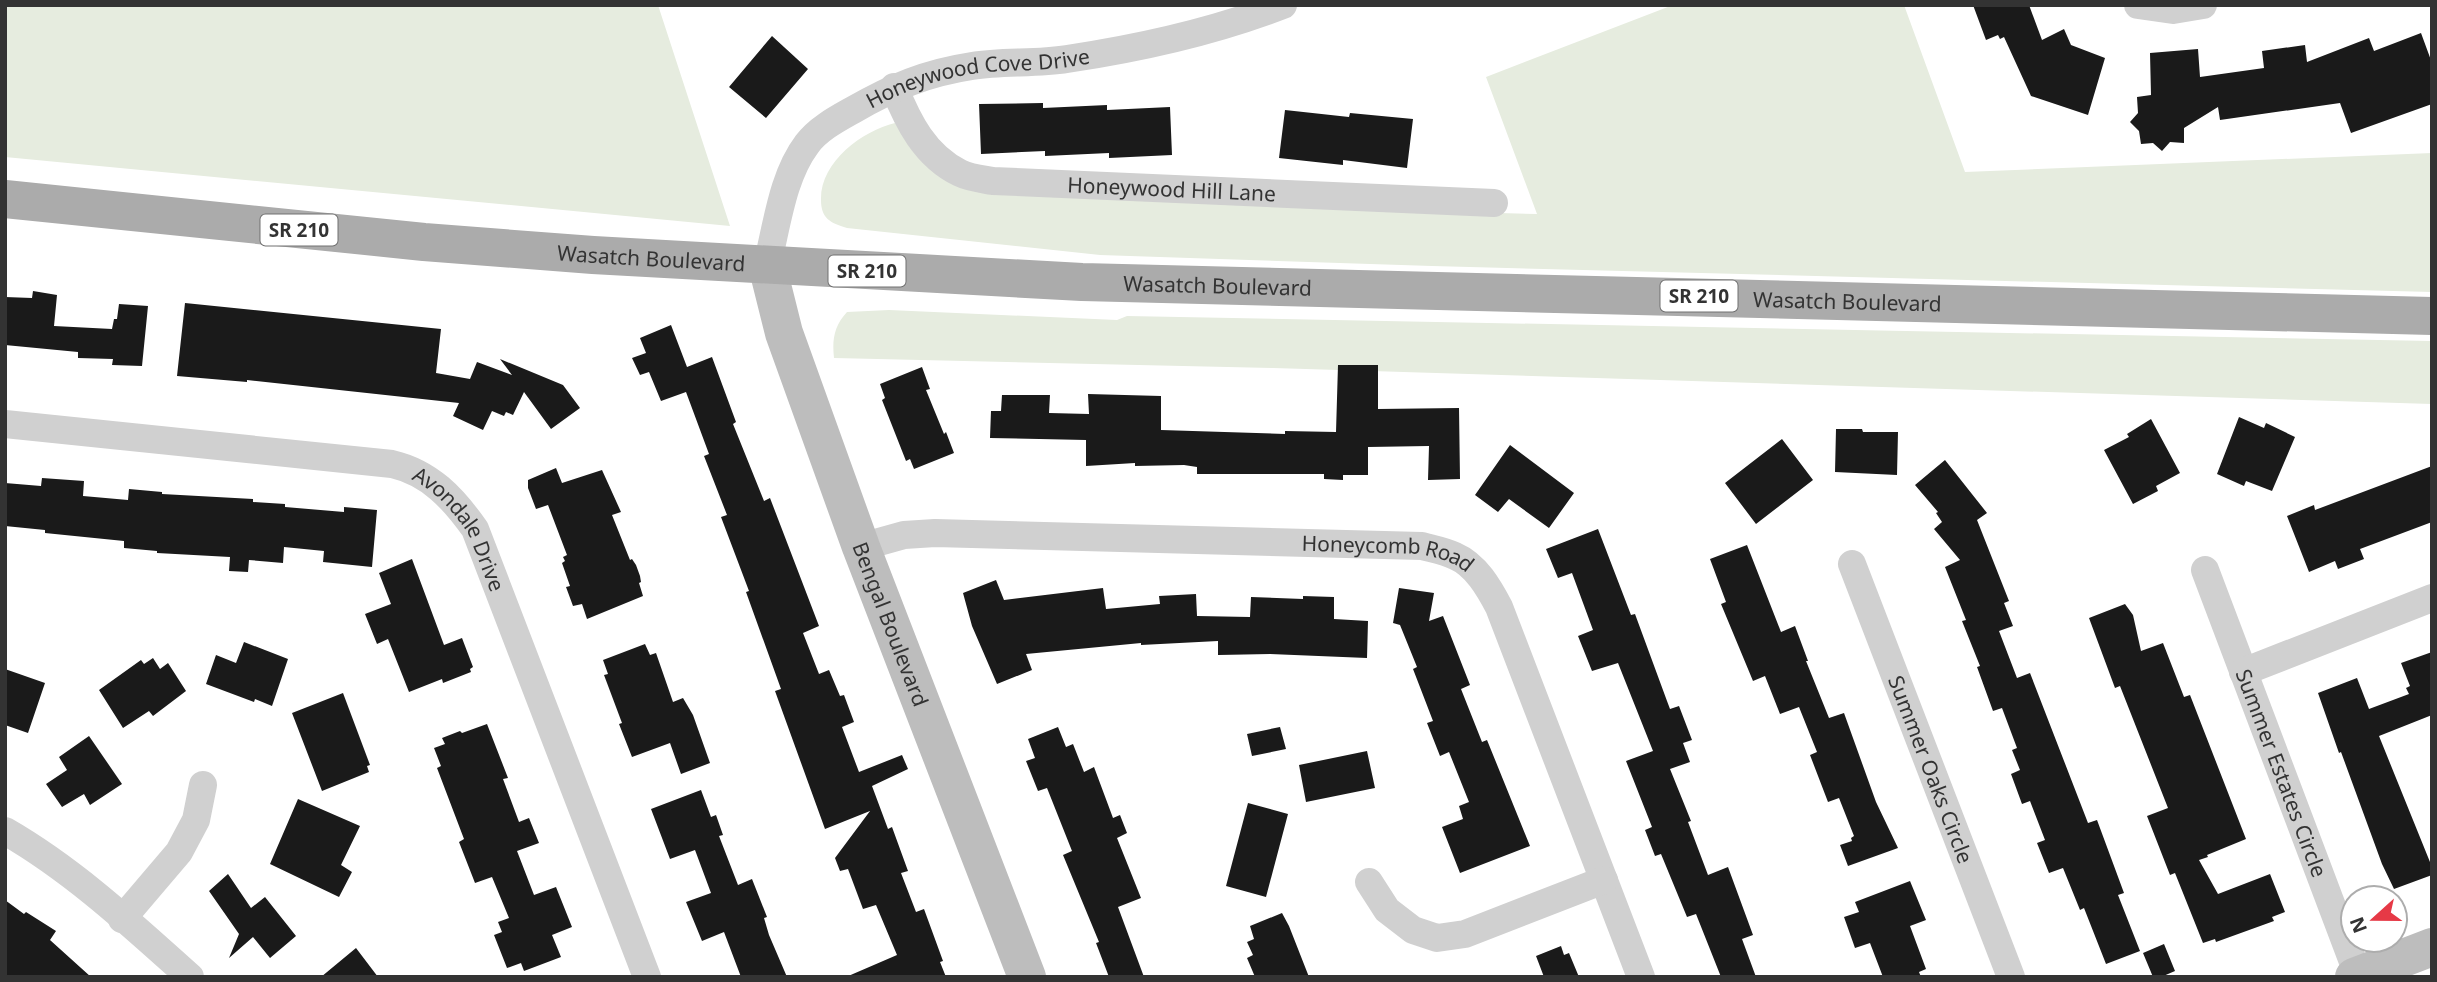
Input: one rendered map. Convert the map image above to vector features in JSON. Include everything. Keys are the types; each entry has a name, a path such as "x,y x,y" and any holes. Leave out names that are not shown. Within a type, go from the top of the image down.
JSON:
{"main road":[{"name":"Wasatch Boulevard","path":"5,200 424,242 767,265 1096,282 2432,316"},
{"name":"Bengal Boulevard","path":"767,265 784,333 861,547 1027,977"},
{"path":"2356,976 2432,947"}],"street":[{"name":"Honeywood Cove Drive","path":"767,265 783,199 796,161 808,142 830,123 894,87 973,66 1064,60 1147,45 1199,33 1283,5"},
{"path":"2138,5 2174,10 2203,5"},
{"name":"Honeywood Hill Lane","path":"894,87 904,113 937,159 962,175 993,181 1494,203"},
{"name":"Avondale Drive","path":"5,424 392,464 420,473 442,488 460,507 475,529 647,977"},
{"name":"Honeycomb Road","path":"861,547 904,535 935,533 1422,546 1456,556 1481,578 1499,607 1641,977"},
{"name":"Summer Oaks Circle","path":"1852,564 2011,977"},
{"name":"Summer Estates Circle","path":"2205,570 2356,976"},
{"path":"2243,672 2432,598"},
{"path":"122,919 179,852 195,820 203,785"},
{"path":"5,831 77,880 190,977"},
{"path":"1369,882 1387,911 1413,930 1437,938 1465,934 1604,880"}],"shaded area":[{"path":"5,5 658,5 730,226 5,157"},
{"path":"1673,5 1904,5 1965,172 2432,153 2432,292 1100,255 847,228 828,219 821,206 823,186 835,161 845,150 869,133 895,123 923,162 1427,211 1537,214 1486,77"},
{"path":"889,310 1117,320 1127,316 2432,341 2432,404 1273,368 834,358 835,334 847,312"}],"building":[{"path":"1973,5 2029,5 2042,40 2064,29 2071,45 2105,58 2088,115 2031,96 2004,37 2000,39 1998,35 1986,40"},
{"path":"2421,33 2432,63 2432,104 2351,133 2340,103 2220,120 2218,107 2184,128 2184,143 2170,142 2162,151 2153,143 2141,144 2139,131 2130,122 2138,113 2137,97 2151,95 2150,53 2198,49 2200,77 2264,68 2262,51 2305,45 2307,62 2369,38 2374,51"},
{"path":"772,36 808,69 766,118 729,87"},
{"path":"1043,103 1043,108 1107,105 1107,110 1170,107 1172,155 1109,158 1109,153 1045,156 1045,151 981,154 979,104"},
{"path":"1285,110 1349,117 1350,113 1413,119 1407,168 1343,160 1343,165 1279,158"},
{"path":"33,291 57,295 54,326 112,329 114,319 117,319 119,304 148,306 142,366 112,365 113,359 78,358 78,352 5,345 5,297 32,298"},
{"path":"185,303 441,329 436,373 470,379 477,362 512,375 500,359 563,385 580,408 551,429 524,392 513,415 506,412 504,416 492,411 483,430 453,416 459,403 247,380 177,376"},
{"path":"671,325 687,367 712,357 736,422 733,424 764,501 770,498 819,626 803,633 819,674 829,670 840,696 844,695 854,722 842,727 859,772 902,755 908,769 872,786 888,829 892,827 908,871 901,873 916,912 924,909 946,977 846,977 897,955 876,905 863,909 848,869 840,871 835,858 870,811 825,829 775,691 781,689 721,517 727,515 704,456 709,454 686,392 661,401 649,372 640,375 632,358 646,353 640,338"},
{"path":"1338,365 1378,365 1378,409 1459,408 1460,479 1428,480 1429,446 1368,447 1368,475 1343,475 1343,480 1324,479 1324,474 1197,474 1197,467 1184,465 1135,466 1135,463 1086,466 1086,440 990,438 991,411 1001,411 1002,395 1050,395 1049,413 1089,414 1088,394 1161,396 1161,430 1285,434 1285,431 1336,432"},
{"path":"922,367 930,389 926,390 954,453 914,469 910,459 906,461 882,400 885,398 880,384"},
{"path":"2239,417 2264,428 2266,423 2295,437 2272,491 2246,481 2244,486 2217,474"},
{"path":"2151,419 2180,473 2156,486 2158,491 2133,504 2104,450 2129,437 2127,434"},
{"path":"1836,429 1898,432 1897,475 1835,472"},
{"path":"1782,439 1813,480 1756,524 1725,483"},
{"path":"1510,445 1574,493 1549,528 1509,499 1498,512 1475,495"},
{"path":"1945,460 1987,513 1977,520 2009,601 2004,603 2013,626 1999,631 2017,678 2030,673 2088,823 2097,820 2124,893 2118,895 2140,951 2106,964 2084,908 2080,910 2063,868 2049,873 2037,843 2045,840 2030,801 2022,804 2011,774 2020,770 2012,750 2017,748 2002,708 1993,711 1977,667 1980,666 1962,621 1966,620 1945,567 1960,560 1934,529 1942,522 1936,513 1938,512 1915,485"},
{"path":"2432,466 2432,522 2360,549 2364,559 2338,569 2335,561 2309,572 2287,516 2314,505 2315,510"},
{"path":"556,468 562,483 602,470 621,512 612,515 630,560 636,565 643,596 587,619 582,604 573,606 562,563 565,561 563,557 567,555 548,505 536,509 528,488 528,480"},
{"path":"42,478 84,481 83,496 128,500 129,489 162,494 253,499 253,502 285,504 285,507 344,512 344,507 377,510 372,567 323,562 324,551 284,547 283,563 249,560 248,572 229,571 230,557 157,553 124,548 124,541 5,526 5,483 41,486"},
{"path":"1598,529 1631,615 1635,614 1670,709 1679,706 1692,740 1683,743 1690,762 1670,769 1691,821 1688,822 1708,875 1728,867 1753,935 1742,939 1756,977 1721,977 1696,914 1687,917 1661,854 1655,856 1645,830 1652,827 1626,761 1653,751 1618,663 1592,671 1578,636 1593,630 1572,573 1558,578 1546,549"},
{"path":"1747,545 1781,632 1795,626 1829,718 1844,713 1876,802 1898,848 1848,866 1840,845 1852,841 1854,836 1839,798 1828,802 1810,755 1817,752 1799,707 1780,714 1765,676 1753,681 1721,604 1726,602 1710,559"},
{"path":"412,559 444,645 462,638 473,667 471,672 443,683 442,679 409,692 388,639 377,644 365,614 391,604 379,573"},
{"path":"996,580 1004,600 1103,588 1106,609 1160,604 1159,596 1196,594 1197,616 1250,617 1251,597 1334,597 1334,619 1368,621 1367,658 1218,655 1218,641 1141,643 1026,654 1032,670 997,684 972,626 963,593"},
{"path":"1399,588 1434,593 1429,621 1443,616 1470,685 1461,689 1482,742 1487,740 1530,846 1460,873 1442,827 1463,819 1459,806 1469,802 1449,752 1440,756 1427,723 1433,721 1413,669 1417,667 1400,625 1393,623"},
{"path":"2125,604 2133,615 2141,651 2163,643 2184,697 2190,695 2246,839 2199,860 2218,894 2270,874 2285,912 2272,917 2274,921 2216,942 2215,939 2203,943 2175,873 2170,875 2147,816 2168,808 2120,686 2115,688 2089,618"},
{"path":"244,642 288,659 272,706 206,684 216,655 236,663"},
{"path":"645,644 650,655 656,653 673,702 683,698 693,715 710,763 681,774 670,743 632,757 604,675 608,674 603,660"},
{"path":"2432,652 2432,715 2379,736 2432,867 2432,875 2408,884 2392,884 2318,693 2357,678 2369,709 2409,694 2406,688 2410,686 2401,663"},
{"path":"153,658 160,669 168,663 186,691 153,716 149,711 123,728 99,690 141,660 144,664"},
{"path":"5,669 45,683 28,733 5,725"},
{"path":"343,693 370,765 367,766 369,772 322,791 292,713"},
{"path":"487,724 508,778 503,779 519,822 529,818 539,843 517,851 534,895 556,887 572,927 552,935 561,957 524,971 521,963 507,968 494,935 502,932 498,922 509,918 492,877 475,883 459,842 464,839 437,768 441,766 434,748 445,744 442,738"},
{"path":"1058,727 1066,747 1073,744 1084,772 1094,767 1113,818 1120,815 1127,833 1117,838 1141,898 1118,907 1144,977 1109,977 1096,943 1099,942 1063,855 1072,851 1047,788 1038,791 1026,761 1035,758 1028,739"},
{"path":"1280,727 1286,749 1252,756 1247,734"},
{"path":"89,736 122,784 90,805 84,794 62,807 46,784 67,770 59,757"},
{"path":"1367,751 1375,788 1306,802 1299,765"},
{"path":"701,790 711,817 716,815 723,835 719,836 738,885 752,879 767,917 764,918 769,935 787,977 741,977 724,932 702,941 686,902 711,893 695,850 670,859 651,809"},
{"path":"298,799 360,826 341,865 352,872 339,897 270,864"},
{"path":"1248,803 1288,814 1266,897 1226,886"},
{"path":"228,874 251,908 265,897 296,936 270,958 253,937 229,958 239,934 209,891"},
{"path":"1910,881 1926,920 1910,926 1926,969 1919,972 1921,977 1883,977 1870,943 1855,948 1844,917 1859,912 1855,902"},
{"path":"5,900 56,931 50,940 91,977 5,977"},
{"path":"1282,913 1309,977 1255,977 1247,958 1253,955 1247,942 1254,939 1250,926"},
{"path":"2164,944 2175,971 2161,977 2153,977 2143,953"},
{"path":"1561,946 1564,955 1569,953 1579,977 1544,977 1536,956"},
{"path":"356,948 378,977 321,977"}]}
